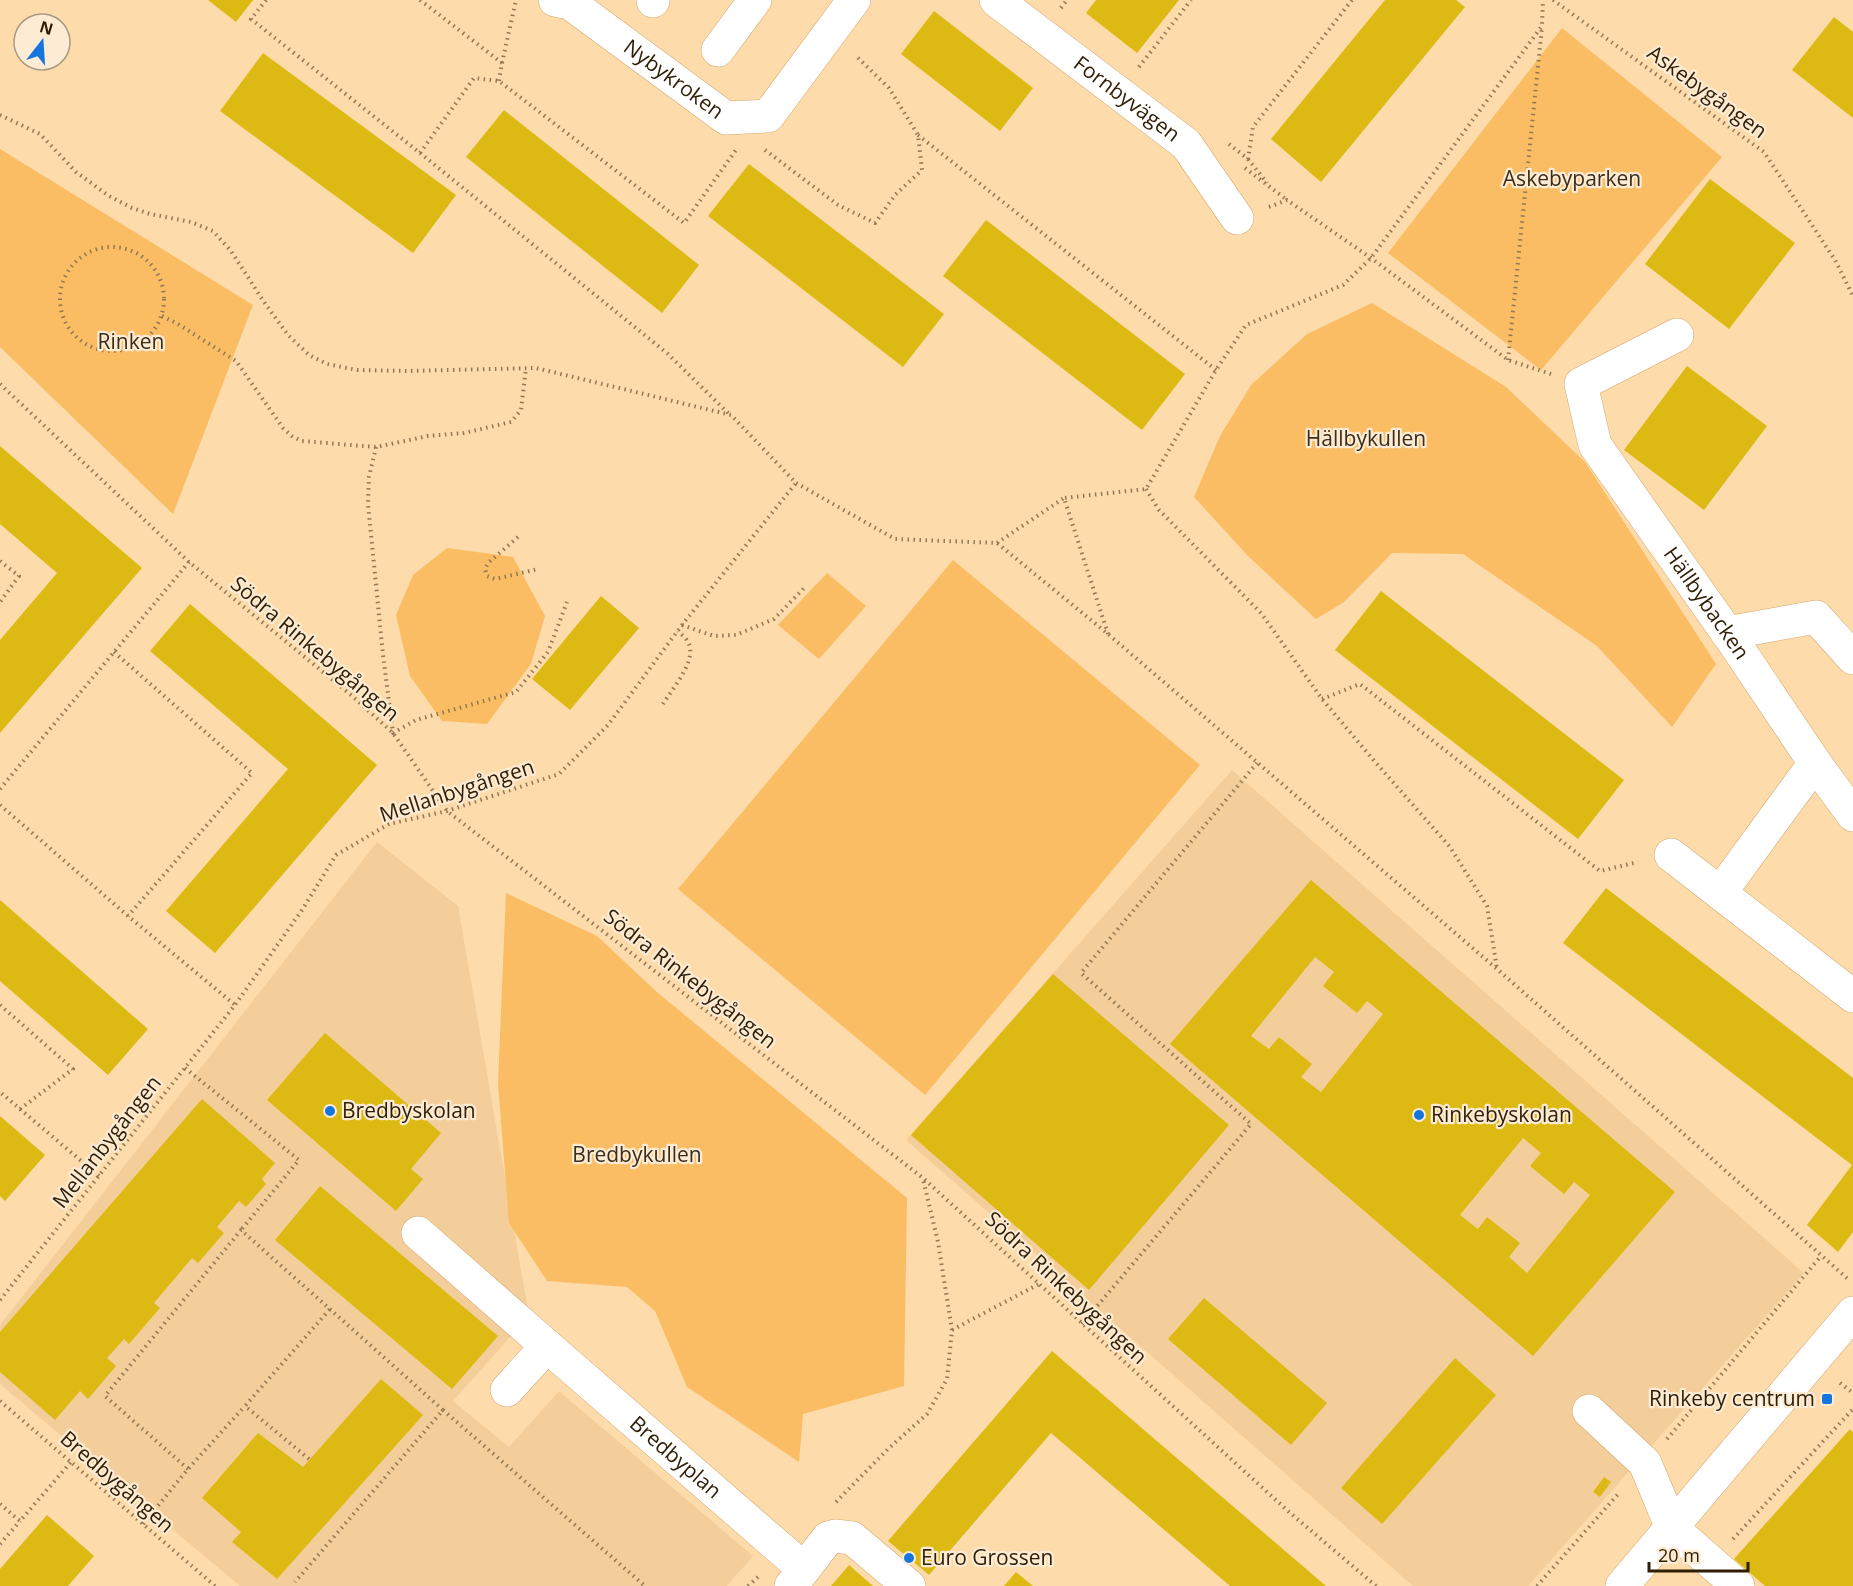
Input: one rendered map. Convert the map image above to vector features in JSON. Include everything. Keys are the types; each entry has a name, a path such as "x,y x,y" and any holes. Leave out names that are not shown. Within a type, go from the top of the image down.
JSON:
{"street":[{"name":"Nybykroken","path":"555,0 570,3 726,118 768,116 854,0"},
{"path":"717,50 755,0"},
{"name":"Fornbyvägen","path":"996,0 1186,144 1237,218"},
{"path":"1581,384 1677,335"},
{"name":"Hällbybacken","path":"1581,384 1595,445 1853,815"},
{"path":"1727,633 1816,617 1853,658"},
{"path":"1720,893 1815,763"},
{"path":"1671,855 1853,996"},
{"name":"Bredbyplan","path":"418,1233 547,1346 797,1578 828,1538 836,1536 852,1538 909,1586"},
{"path":"1622,1586 1853,1313"},
{"path":"507,1390 547,1346"},
{"path":"1588,1411 1645,1463 1672,1528 1738,1586"}],"path":[{"path":"266,0 251,19 668,354 796,483 895,539 997,543 1064,498 1146,489"},
{"path":"420,0 502,63"},
{"path":"499,81 516,0"},
{"path":"1134,72 1191,0"},
{"path":"1248,159 1254,127 1352,0"},
{"path":"1508,360 1543,0"},
{"name":"Askebygången","path":"1553,0 1764,152 1835,260 1853,296"},
{"path":"1146,489 1216,370 1246,325 1343,285 1371,258 1542,26"},
{"path":"831,31 889,88 918,135 1216,370"},
{"path":"420,153 474,78 499,81 684,223 739,146"},
{"path":"0,115 40,134 76,172 110,196 141,211 191,222 213,231 231,251 288,336 309,355 327,364 357,370 407,371 536,368 731,415"},
{"path":"764,150 838,205 875,223 895,195 922,170 918,135"},
{"path":"1220,137 1248,159 1271,188"},
{"path":"1237,218 1287,200 1371,258 1508,360 1581,384"},
{"path":"108,247 125,249 141,255 154,267 162,282 165,299 162,316 154,331 141,343 126,350 108,351 91,347 77,338 66,324 61,308 61,290 67,274 84,256 92,251 108,247"},
{"path":"162,316 236,361 283,428 302,441 376,447 428,436 464,433 511,422 521,410 526,368"},
{"name":"Södra Rinkebygången","path":"0,384 189,562 351,695 393,733 447,811 923,1178 1289,1512 1376,1586"},
{"path":"376,447 369,477 368,504 380,633 393,733 416,720 516,692 548,652 567,602"},
{"name":"Mellanbygången","path":"0,1300 2,1294 235,1005 302,910 336,855 389,824 447,811 558,774 608,725 682,625 796,483"},
{"path":"1146,489 1158,510 1261,613 1322,699 1450,847 1487,906 1497,969"},
{"path":"1064,498 1108,634"},
{"path":"518,537 488,563 484,570 487,576 495,579 538,568"},
{"path":"997,543 1108,634 1497,969 1853,1283"},
{"path":"0,561 19,576 0,602"},
{"path":"0,789 189,562"},
{"path":"682,625 714,636 736,635 774,619 805,587"},
{"path":"663,704 687,665 691,652 688,641 678,632"},
{"path":"114,652 252,773 128,916"},
{"path":"1322,699 1359,684 1600,871 1671,855"},
{"path":"1082,1324 1251,1124 1081,974 1257,763"},
{"path":"0,805 235,1005"},
{"path":"0,1005 73,1069 20,1109"},
{"path":"184,1068 299,1160 105,1396 188,1469"},
{"path":"0,1092 99,1176"},
{"path":"835,1503 889,1448 927,1414 947,1379 952,1330 938,1242 923,1178"},
{"path":"241,1230 645,1586"},
{"path":"1537,1586 1678,1427 1821,1256"},
{"path":"952,1330 1039,1284"},
{"path":"142,1524 330,1309"},
{"path":"1840,1383 1853,1393"},
{"name":"Bredbygången","path":"0,1401 214,1586"},
{"path":"245,1406 309,1459"},
{"path":"1730,1543 1853,1409"},
{"path":"295,1582 443,1410"},
{"path":"0,1544 71,1462"},
{"path":"0,1504 20,1521"}],"shaded area":[{"name":"Rinkebyskolan","path":"1232,770 1804,1273 1528,1586 1413,1586 906,1140"},
{"name":"Bredbyskolan","path":"377,842 458,906 529,1316 453,1401 509,1447 559,1391 753,1556 727,1586 240,1586 0,1384 0,1325"}],"green space":[{"name":"Askebyparken","path":"1562,28 1722,157 1541,370 1388,253"},
{"name":"Rinken","path":"0,149 253,305 173,514 0,347"},
{"name":"Hällbykullen","path":"1372,303 1506,387 1585,462 1716,664 1672,727 1597,646 1463,554 1392,553 1344,602 1316,619 1249,557 1194,497 1220,436 1251,385 1307,334"},
{"path":"447,548 513,557 545,616 531,664 487,724 442,721 410,676 396,615 413,575"},
{"path":"953,560 1200,765 925,1095 678,889"},
{"path":"827,573 866,606 819,659 778,625"},
{"name":"Bredbykullen","path":"506,893 597,936 658,993 907,1198 904,1386 803,1414 799,1462 687,1387 655,1311 627,1287 547,1281 509,1223 498,1083"}],"building":[{"path":"208,0 253,0 236,22"},
{"path":"1096,0 1179,0 1137,53 1086,13"},
{"path":"1385,0 1456,0 1465,7 1321,182 1271,139"},
{"path":"934,11 1033,88 1000,131 901,54"},
{"path":"1834,17 1853,32 1853,118 1792,70"},
{"path":"263,53 456,195 413,253 220,111"},
{"path":"504,110 699,265 662,313 466,157"},
{"path":"749,164 944,314 903,367 708,216"},
{"path":"1710,179 1795,243 1729,329 1645,264"},
{"path":"986,220 1185,374 1142,430 943,276"},
{"path":"1687,366 1767,426 1704,510 1624,450"},
{"path":"0,446 142,568 0,733 0,640 57,573 0,524"},
{"path":"1381,591 1624,780 1578,839 1335,650"},
{"path":"601,596 639,628 570,710 532,679"},
{"path":"190,604 377,765 215,953 166,911 288,769 150,651"},
{"name":"Rinkebyskolan","path":"1311,880 1675,1192 1533,1356 1170,1044","holes":["1315,957 1334,972 1323,986 1357,1013 1367,1001 1383,1014 1321,1092 1301,1077 1312,1064 1279,1037 1269,1049 1251,1036","1523,1138 1541,1153 1530,1166 1564,1194 1574,1182 1590,1195 1527,1273 1509,1257 1520,1243 1487,1217 1478,1229 1460,1215"]},
{"path":"1606,888 1853,1078 1853,1232 1838,1252 1807,1225 1852,1165 1563,943"},
{"path":"0,900 148,1029 108,1075 0,981"},
{"path":"1053,974 1229,1125 1089,1290 911,1135"},
{"path":"325,1033 441,1133 411,1169 423,1179 396,1211 267,1100"},
{"path":"202,1099 275,1163 262,1179 266,1184 246,1207 239,1201 217,1227 224,1233 198,1263 192,1258 154,1303 160,1308 129,1344 124,1339 107,1358 116,1366 88,1399 80,1391 55,1420 0,1372 0,1332"},
{"path":"0,1116 45,1155 5,1201 0,1196"},
{"path":"320,1186 498,1336 452,1389 275,1240"},
{"path":"1204,1298 1327,1403 1291,1445 1168,1339"},
{"path":"1052,1351 1326,1586 1230,1586 1051,1433 929,1575 888,1541"},
{"path":"1455,1358 1496,1395 1382,1524 1341,1488"},
{"path":"381,1379 423,1415 277,1579 232,1542 241,1532 202,1498 258,1433 303,1467"},
{"path":"1850,1429 1853,1432 1853,1586 1765,1586 1734,1559"},
{"path":"1604,1477 1611,1482 1600,1497 1593,1492"},
{"path":"47,1515 94,1556 68,1586 0,1586 0,1569"},
{"path":"849,1565 873,1586 831,1586"},
{"path":"1016,1572 1033,1586 1004,1586"}],"place":[{"name":"Bredbyskolan","path":"330,1111"},
{"name":"Rinkebyskolan","path":"1419,1115"},
{"name":"Rinkeby centrum","path":"1827,1399"},
{"name":"Euro Grossen","path":"909,1558"}]}
